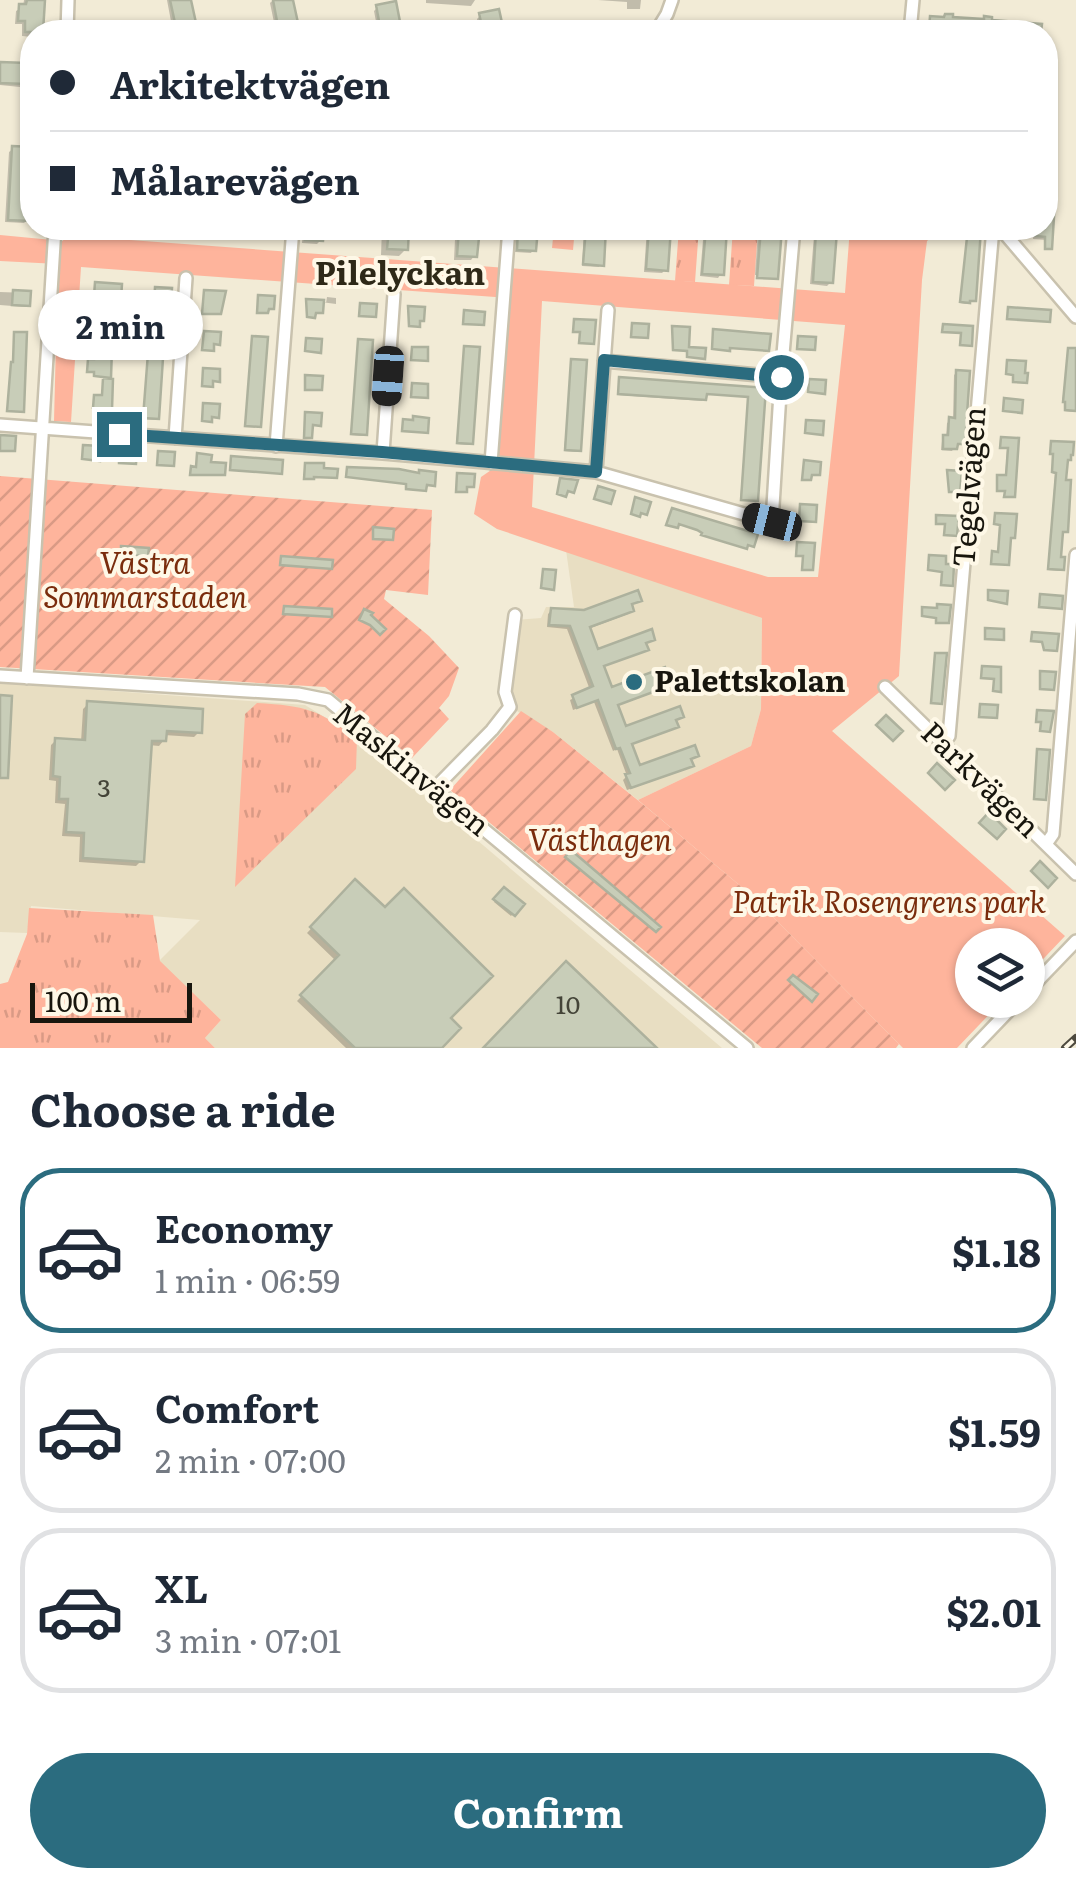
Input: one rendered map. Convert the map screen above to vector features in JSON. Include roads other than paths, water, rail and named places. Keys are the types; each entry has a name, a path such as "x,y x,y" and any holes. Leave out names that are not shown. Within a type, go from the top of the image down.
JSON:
{"street":[{"path":"26,678 54,240"},
{"path":"276,446 292,240"},
{"path":"490,462 508,240"},
{"path":"0,426 382,452 596,472 772,522 793,240"},
{"name":"Tegelvägen","path":"943,744 949,736 995,240"},
{"path":"1007,240 1076,318"},
{"path":"175,438 186,278"},
{"path":"382,452 394,294"},
{"path":"596,472 608,310"},
{"path":"604,360 781,377"},
{"path":"1046,844 1053,834 1076,555"},
{"path":"434,788 510,707 505,692 514,615"},
{"name":"Maskinvägen","path":"0,676 316,696 328,700 747,1048"},
{"name":"Parkvägen","path":"885,687 1076,874"},
{"path":"1045,973 1076,940"},
{"path":"973,1048 1002,1018"}],"railway":[{"path":"1065,1048 1076,1038"}],"place":[{"name":"Palettskolan","path":"634,682"}],"district":[{"name":"Pilelyckan","path":"400,274"}],"park label":[{"name":"Västra Sommarstaden","path":"145,581"},
{"name":"Västhagen","path":"600,841"},
{"name":"Patrik Rosengrens park","path":"889,903"}]}
